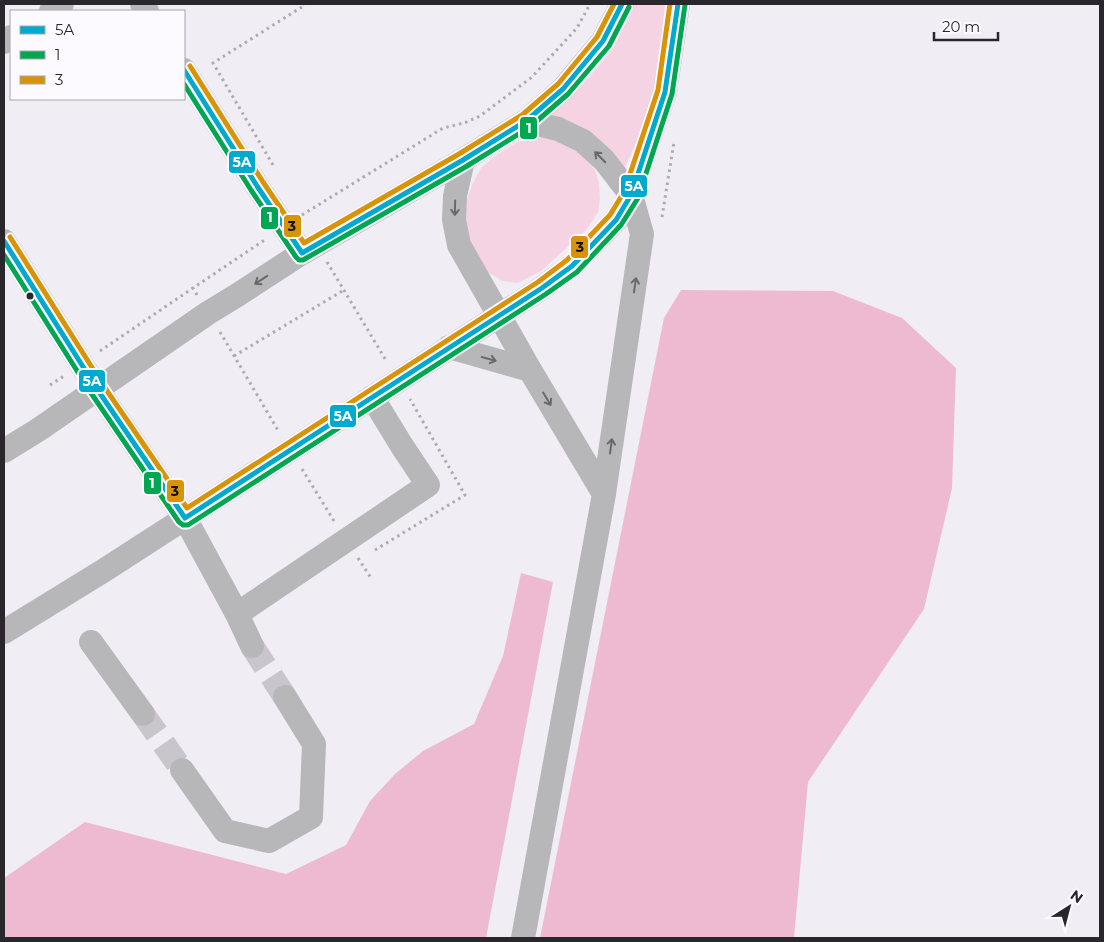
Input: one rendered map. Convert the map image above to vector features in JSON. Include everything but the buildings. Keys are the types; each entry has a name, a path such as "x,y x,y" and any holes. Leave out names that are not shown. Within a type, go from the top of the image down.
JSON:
{"lane":[{"path":"4,452 208,313 309,249 463,160 526,121 563,89 603,41 622,4"},
{"path":"4,632 103,571 542,288 572,266 616,220 631,195 665,92 678,4"},
{"path":"185,71 291,220 309,249"},
{"path":"523,938 604,494 642,234 631,195 604,160 583,141 558,129 526,121"},
{"path":"463,160 455,196 454,220 459,245 530,370 604,494"},
{"path":"4,241 97,389 185,518 237,614 252,646"},
{"path":"449,347 530,370"},
{"path":"237,614 428,485 372,397"},
{"path":"92,642 143,714"},
{"path":"182,770 225,831 269,841 311,817 314,744 285,697"}],"path":[{"path":"277,172 213,63 304,4"},
{"path":"50,385 291,220 443,128 464,123 480,116 532,77 577,28 590,4"},
{"path":"309,249 344,290 466,495 368,555"},
{"path":"192,288 319,499 371,578"},
{"path":"234,356 344,290"}],"shaded area":[{"path":"635,4 666,4 653,90 644,124 621,176 548,118 581,87 599,65 615,42"},
{"path":"530,136 550,137 582,154 595,170 599,183 600,199 598,212 587,229 541,271 518,283 502,281 485,270 471,250 465,230 465,206 472,185 481,168 514,144"},
{"path":"681,290 833,291 902,318 956,368 952,488 924,609 808,782 794,938 540,938 664,318"},
{"path":"521,573 553,582 486,938 4,938 4,878 85,822 286,874 346,845 370,801 395,774 423,751 474,724 503,656"}],"tunnel":[{"path":"252,646 285,697"},
{"path":"143,714 182,770"}],"transit line":[{"name":"3","path":"190,66 304,243 459,154 522,115 558,84 597,37 614,4"},
{"name":"5A","path":"302,253 463,160 526,121 563,89 603,41 622,4"},
{"name":"3","path":"10,237 103,385 187,508 538,282 567,260 610,215 624,192 658,90 670,4"},
{"name":"5A","path":"185,518 542,288 572,266 616,220 631,195 665,92 678,4"},
{"name":"1","path":"4,255 91,393 179,522 183,525 188,525 546,294 577,272 621,225 638,198 672,94 685,5"},
{"name":"1","path":"185,86 296,257 299,260 303,260 467,166 530,127 568,94 609,46 629,7"},
{"name":"5A","path":"185,72 257,186 302,253"},
{"name":"5A","path":"4,241 97,389 185,518"}]}
